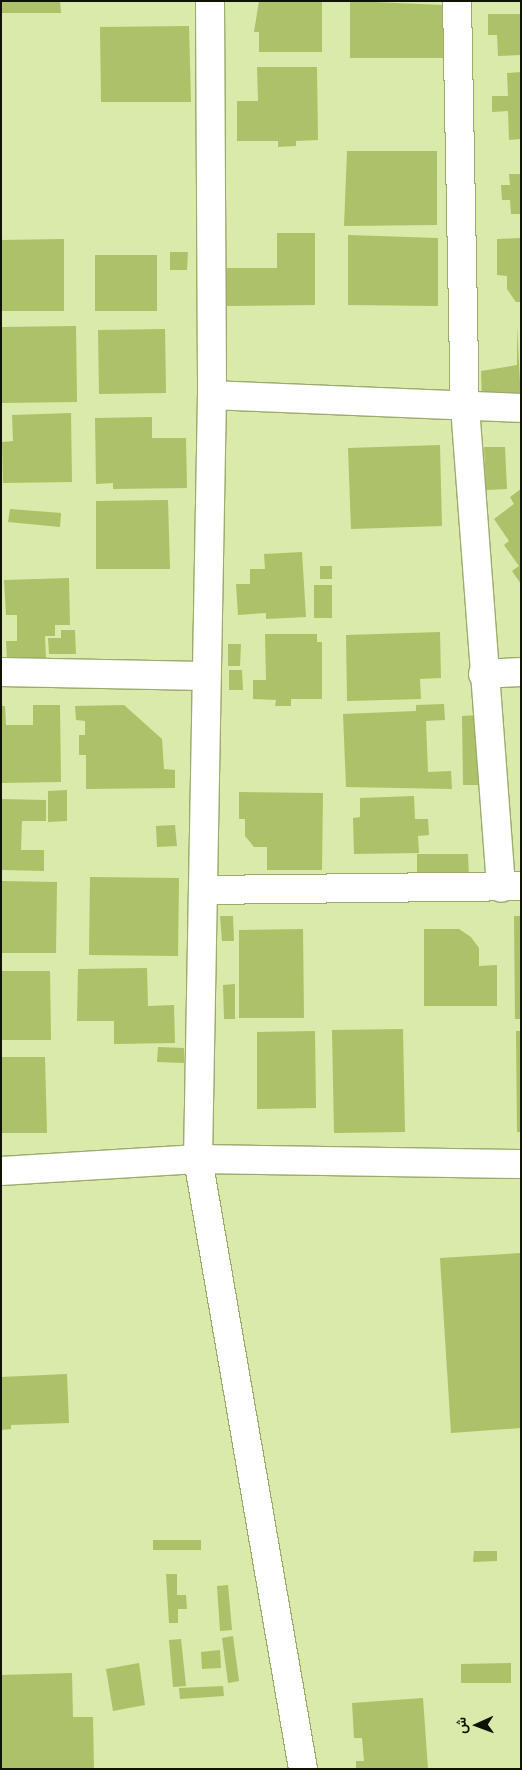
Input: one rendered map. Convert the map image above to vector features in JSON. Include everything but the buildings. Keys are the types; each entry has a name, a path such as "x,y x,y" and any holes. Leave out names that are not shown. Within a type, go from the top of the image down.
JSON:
{"street":[{"path":"210,1 212,394 205,676 204,890 198,1159 303,1769"},
{"path":"204,890 511,887 483,674 465,407 457,1"},
{"path":"212,394 465,407 521,408"},
{"path":"1,672 205,676"},
{"path":"483,674 521,672"},
{"path":"1,1171 198,1159 521,1164"}]}
